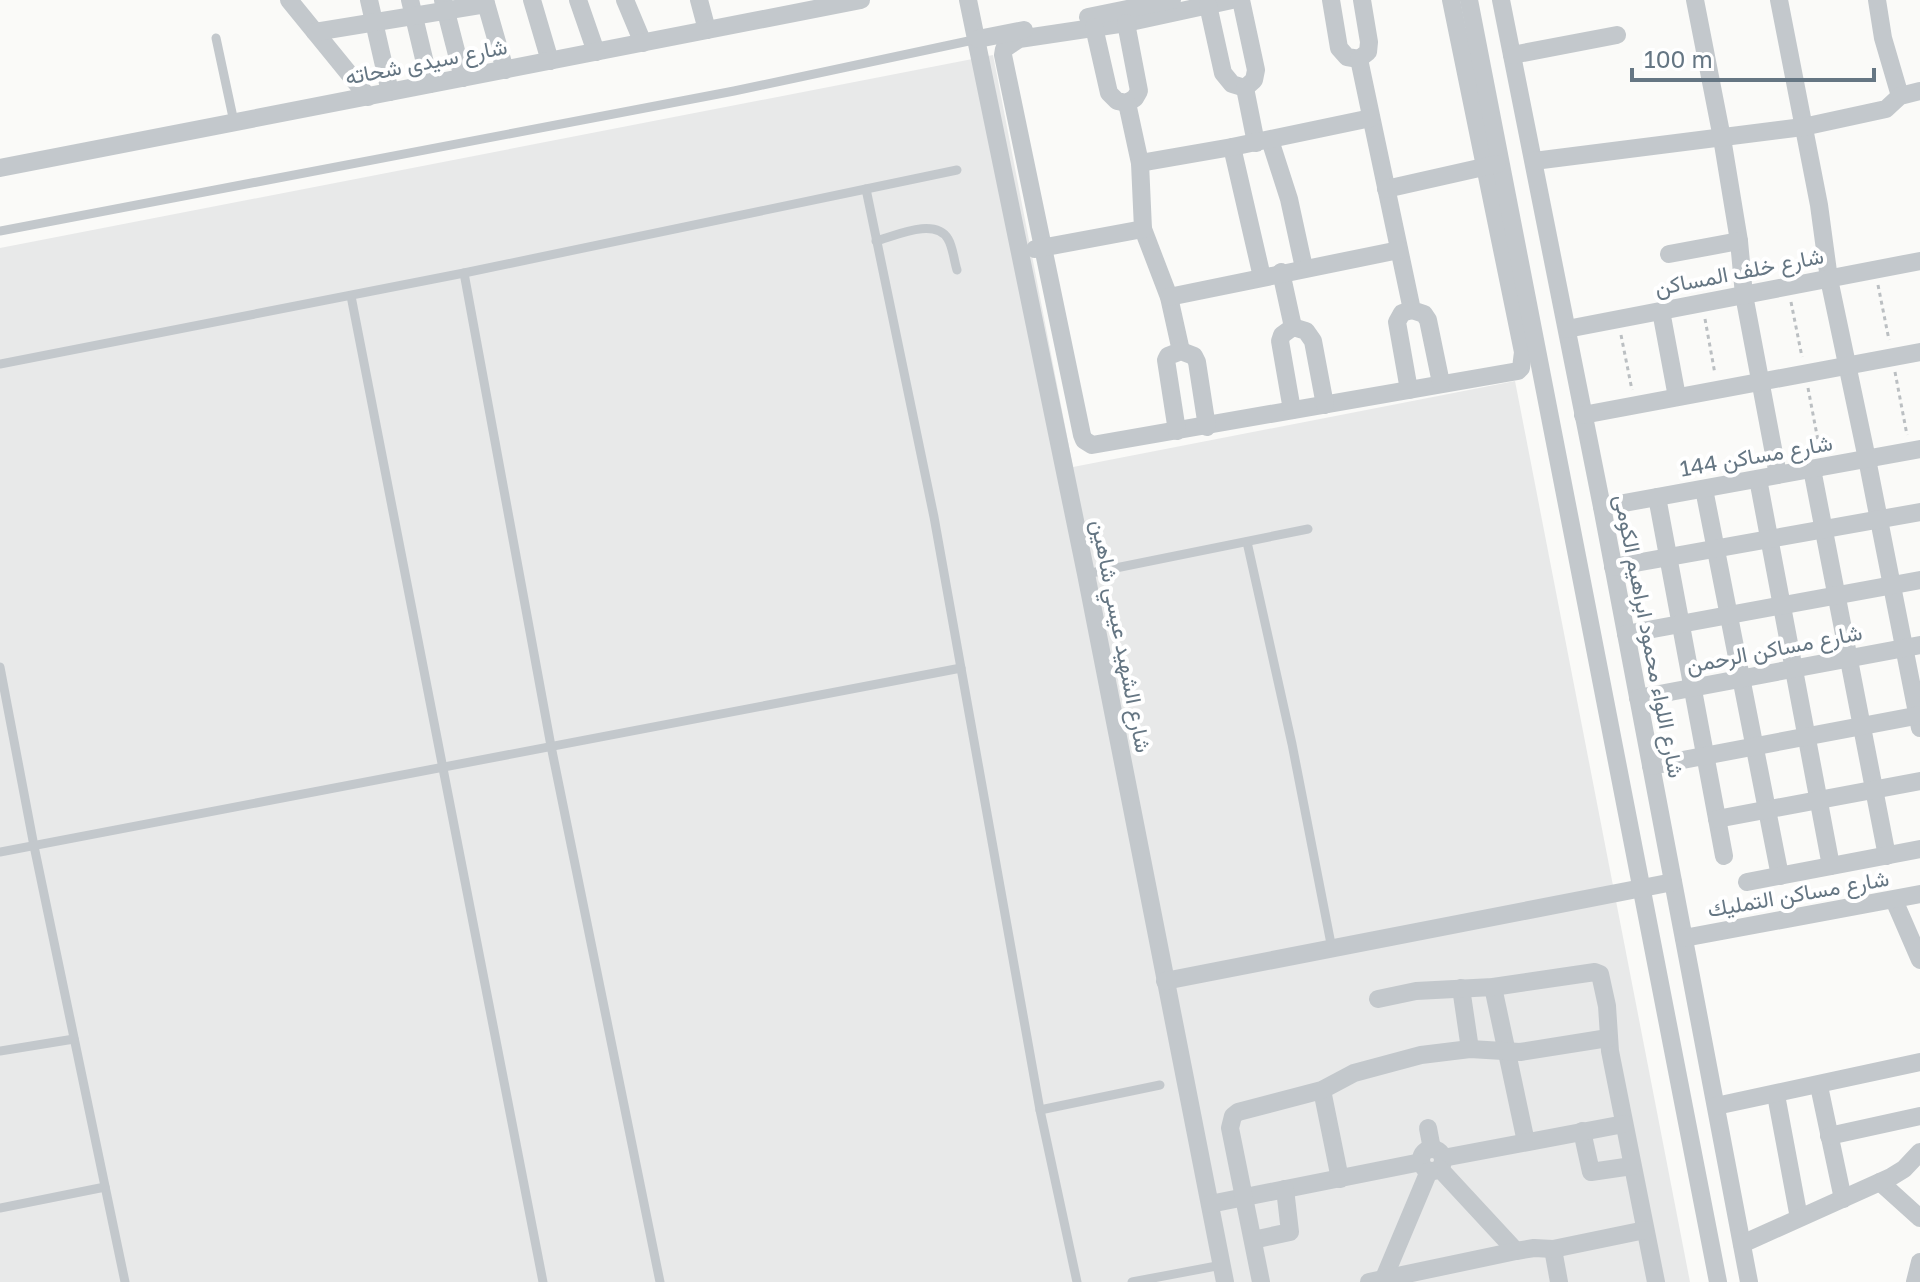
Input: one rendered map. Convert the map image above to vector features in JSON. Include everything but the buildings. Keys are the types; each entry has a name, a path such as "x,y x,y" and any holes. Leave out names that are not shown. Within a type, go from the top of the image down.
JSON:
{"street":[{"path":"289,0 368,97"},
{"path":"369,0 390,92"},
{"path":"532,0 550,61"},
{"path":"578,0 596,52"},
{"path":"625,0 643,43"},
{"path":"699,0 707,30"},
{"name":"شارع سيدى شحاته","path":"0,168 707,30 785,7 861,0"},
{"name":"شارع الشهيد عيسي شاهين","path":"968,0 1086,574 1223,1274"},
{"path":"978,39 1160,7 1208,5 1232,0"},
{"path":"1241,0 1256,70 1254,80 1245,88"},
{"path":"1331,0 1339,48 1347,57 1359,59 1368,52 1369,42 1362,0"},
{"path":"1451,0 1493,165 1641,888 1715,1282"},
{"path":"1160,7 1126,23 1019,39 1004,49 1017,130 1045,247 1084,440 1099,446 1518,371 1523,360 1469,0"},
{"name":"شارع اللواء محمود ابراهيم الكومى","path":"1501,0 1602,507 1749,1282"},
{"path":"1695,0 1722,138 1739,241 1744,295 1778,475"},
{"path":"1651,766 1862,726 1919,719 1912,646 1892,585 1829,279 1819,205 1779,0"},
{"path":"1877,0 1883,38 1900,96"},
{"path":"315,32 374,23 412,8 486,2 505,70"},
{"path":"444,5 463,78"},
{"path":"1208,5 1223,73 1232,84 1245,88"},
{"path":"412,8 430,84"},
{"path":"1094,27 1109,93 1117,101 1127,103 1139,91 1126,23"},
{"path":"1512,55 1617,35"},
{"path":"1359,59 1412,310"},
{"path":"1245,88 1263,141 1289,199 1304,268"},
{"path":"1534,161 1803,127 1886,109 1900,96 1920,91"},
{"path":"1127,103 1140,163 1143,229 1169,297 1181,351"},
{"path":"1140,163 1371,118"},
{"path":"1232,147 1262,277"},
{"path":"1386,189 1493,165"},
{"path":"1020,253 1143,229"},
{"path":"1669,254 1739,241"},
{"path":"1169,297 1399,250"},
{"name":"شارع خلف المساكن","path":"1567,329 1829,279 1919,267"},
{"path":"1281,272 1293,327"},
{"path":"1409,390 1397,322 1402,313 1412,310 1424,314 1428,320 1441,383"},
{"path":"1661,311 1677,397"},
{"path":"1293,327 1306,331 1313,341 1325,405"},
{"path":"1292,410 1280,341 1282,335 1293,327"},
{"path":"1177,431 1166,360 1168,356 1181,351 1194,356 1197,362 1207,427"},
{"path":"1583,415 1920,352"},
{"name":"شارع مساكن 144","path":"1602,507 1867,459 1919,456"},
{"path":"1812,469 1887,856"},
{"path":"1758,479 1831,866"},
{"path":"1704,489 1780,876"},
{"path":"1657,497 1724,856"},
{"path":"1613,567 1920,512"},
{"path":"1626,634 1920,580"},
{"name":"شارع مساكن الرحمن","path":"1638,698 1912,646"},
{"path":"1717,819 1920,781"},
{"path":"1747,882 1920,849"},
{"path":"1165,981 1673,882"},
{"name":"شارع مساكن التمليك","path":"1684,938 1920,894"},
{"path":"1894,900 1920,960"},
{"path":"1378,999 1416,991 1493,987 1597,972 1601,976 1608,1038 1656,1282"},
{"path":"1493,987 1526,1142"},
{"path":"1461,988 1470,1049"},
{"path":"1261,1282 1230,1128 1233,1116 1244,1110 1322,1090 1372,1067 1421,1055 1470,1049 1508,1053 1608,1038"},
{"path":"1716,1106 1920,1062"},
{"path":"1819,1086 1843,1199"},
{"path":"1322,1090 1340,1179"},
{"path":"1776,1095 1799,1218"},
{"path":"1829,1136 1920,1116"},
{"path":"1210,1204 1624,1124"},
{"path":"1377,1280 1433,1162 1428,1128"},
{"path":"1582,1131 1591,1172 1632,1166"},
{"path":"1742,1244 1880,1182 1918,1159"},
{"path":"1433,1162 1516,1251"},
{"path":"1880,1182 1920,1218"},
{"path":"1253,1240 1290,1232 1285,1189"},
{"path":"1377,1280 1516,1251 1553,1249 1645,1230"},
{"path":"1553,1249 1559,1282"},
{"path":"1915,1282 1920,1262"}],"lane":[{"path":"216,38 234,122"},
{"path":"0,231 719,94 978,39"},
{"path":"0,364 351,296 957,170"},
{"path":"866,189 934,517 1040,1110 1077,1282"},
{"path":"876,241 925,228 935,229 949,240 957,270"},
{"path":"464,273 551,746 660,1282"},
{"path":"351,296 543,1282"},
{"path":"1086,574 1308,529"},
{"path":"1247,542 1292,744 1332,949"},
{"path":"0,667 125,1282"},
{"path":"0,852 961,668"},
{"path":"0,1051 74,1039"},
{"path":"1040,1110 1160,1085"},
{"path":"0,1208 105,1187"},
{"path":"1132,1282 1223,1274"}],"path":[{"path":"1702,303 1718,390"},
{"path":"1618,319 1634,406"}],"shaded area":[{"path":"993,55 1073,467 1515,381 1690,1282 0,1282 0,248"}]}
